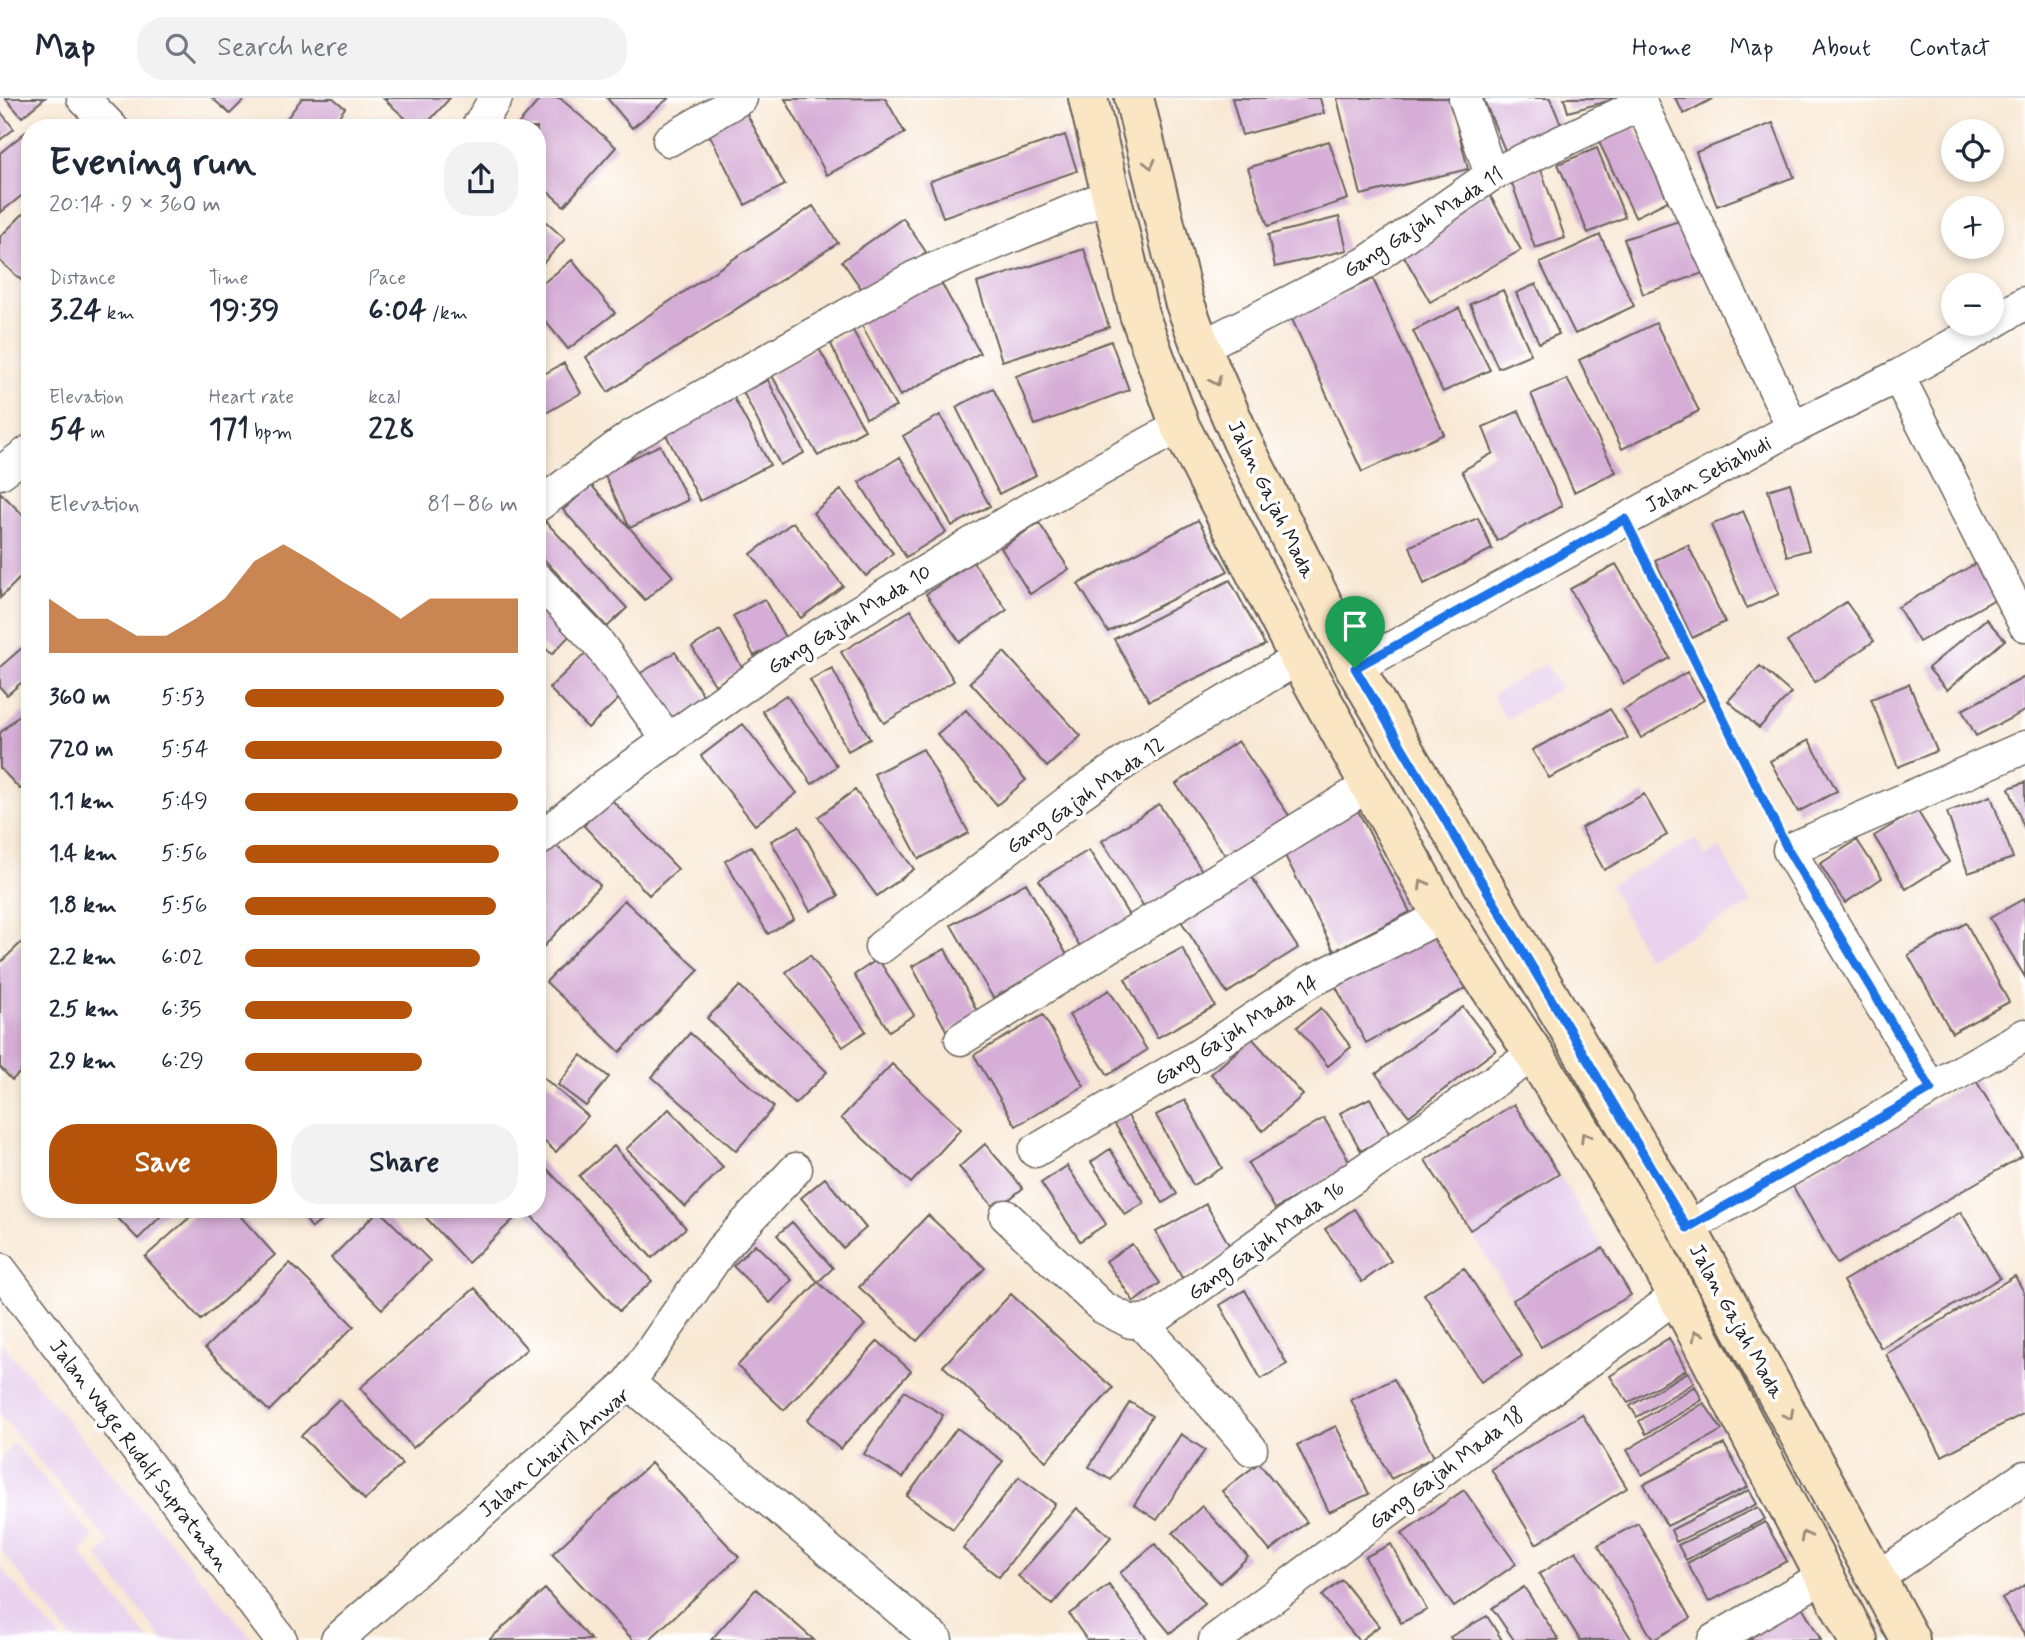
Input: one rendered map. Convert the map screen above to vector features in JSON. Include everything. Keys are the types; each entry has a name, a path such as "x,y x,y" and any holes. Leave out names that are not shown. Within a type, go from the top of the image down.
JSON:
{"street":[{"path":"83,98 103,119"},
{"path":"483,119 496,98"},
{"path":"669,140 741,98"},
{"name":"Jalan Gajah Mada","path":"1087,98 1139,314 1180,426 1222,511 1299,658 1442,916 1534,1054 1644,1234 1858,1640"},
{"name":"Jalan Gajah Mada","path":"1133,98 1184,301 1201,347 1265,487 1355,668 1687,1228 1910,1640"},
{"path":"1465,98 1491,175"},
{"path":"1640,101 1793,428"},
{"name":"Gang Gajah Mada 11","path":"1201,347 1366,263 1491,175 1640,101"},
{"path":"546,499 630,437 915,277 1110,195"},
{"name":"Jalan Setiabudi","path":"2004,315 2025,303"},
{"name":"Jalan Setiabudi","path":"1355,668 1793,428 1898,376 1968,336"},
{"path":"1898,376 2025,625"},
{"name":"Gang Gajah Mada 10","path":"546,834 604,786 790,653 929,567 1180,426"},
{"path":"0,473 21,458"},
{"path":"1222,511 1265,487"},
{"path":"546,589 598,644 669,741"},
{"name":"Gang Gajah Mada 12","path":"881,947 1069,801 1134,756 1299,658"},
{"path":"1931,1089 1788,850 2025,747"},
{"path":"961,1039 1369,785"},
{"name":"Gang Gajah Mada 14","path":"1035,1151 1199,1055 1307,984 1442,916"},
{"path":"1687,1228 2025,1035"},
{"name":"Gang Gajah Mada 16","path":"1141,1322 1162,1315 1290,1221 1534,1054"},
{"path":"629,1383 684,1299 740,1226 796,1169"},
{"path":"1006,1216 1102,1307 1121,1319 1141,1322 1251,1449"},
{"name":"Jalan Wage Rudolf Supratman","path":"0,1269 281,1640"},
{"name":"Gang Gajah Mada 18","path":"1215,1640 1676,1296"},
{"name":"Jalan Chairil Anwar","path":"337,1640 629,1383 936,1640"},
{"path":"1878,1577 2025,1477"},
{"path":"1714,1640 1826,1575"}],"path":[{"path":"1625,519 1788,850"}],"shaded area":[{"path":"1546,664 1560,688 1506,719 1492,695"},
{"path":"1696,839 1705,857 1720,848 1751,904 1647,958 1610,885"},
{"path":"1560,1176 1603,1248 1513,1300 1470,1230"},
{"path":"0,1341 253,1640 163,1640 98,1557 110,1543 0,1415"},
{"path":"13,1442 94,1538 80,1553 149,1640 73,1640 0,1550 0,1462"},
{"path":"0,1566 61,1640 0,1640"}],"building":[{"path":"5,98 45,98 22,117"},
{"path":"212,98 246,98 230,114"},
{"path":"302,98 333,98 345,108 337,119 287,119"},
{"path":"383,98 450,98 431,119 406,119"},
{"path":"541,98 560,98 616,147 564,206 546,190 546,119 523,119"},
{"path":"607,98 669,98 632,128"},
{"path":"885,98 905,133 827,175 785,99"},
{"path":"1232,98 1320,98 1324,113 1242,135"},
{"path":"1337,98 1450,98 1468,169 1361,195"},
{"path":"1483,98 1550,98 1564,132 1507,155"},
{"path":"1564,98 1615,98 1615,99 1568,112"},
{"path":"1675,98 1714,98 1684,114"},
{"path":"742,105 785,185 745,205 704,124"},
{"path":"0,111 14,129 0,140"},
{"path":"1632,121 1668,201 1635,217 1597,138"},
{"path":"1773,123 1794,177 1717,206 1696,152"},
{"path":"1065,135 1077,171 943,217 930,181"},
{"path":"21,136 21,196 0,213 0,153"},
{"path":"1329,141 1348,199 1268,226 1248,168"},
{"path":"1597,148 1625,217 1588,233 1558,164"},
{"path":"1539,164 1565,238 1535,248 1509,175"},
{"path":"1488,192 1521,250 1430,302 1397,244"},
{"path":"813,206 838,243 608,392 586,357"},
{"path":"21,216 21,280 0,261 0,237"},
{"path":"1339,217 1347,250 1275,267 1268,235"},
{"path":"1691,217 1709,271 1643,294 1624,239"},
{"path":"903,218 926,252 865,294 842,261"},
{"path":"546,222 565,239 546,260"},
{"path":"1600,235 1634,306 1575,334 1540,263"},
{"path":"1084,249 1109,327 1002,361 977,283"},
{"path":"572,260 615,313 568,349 546,322 546,281"},
{"path":"938,277 980,353 900,396 859,320"},
{"path":"1373,279 1444,434 1362,472 1291,317"},
{"path":"1536,284 1559,334 1539,343 1516,293"},
{"path":"1503,290 1531,354 1498,368 1470,304"},
{"path":"1459,308 1490,370 1443,392 1413,331"},
{"path":"1656,323 1699,411 1622,449 1579,360"},
{"path":"852,329 896,407 866,418 831,344"},
{"path":"1111,341 1129,390 1035,425 1016,376"},
{"path":"818,347 865,430 818,456 771,374"},
{"path":"564,363 581,393 546,413 546,373"},
{"path":"1567,379 1616,472 1574,492 1531,394"},
{"path":"768,380 804,453 780,465 743,392"},
{"path":"993,388 1036,475 999,494 956,407"},
{"path":"734,398 770,465 700,501 665,433"},
{"path":"1519,411 1562,506 1497,541 1462,471 1493,453 1483,427"},
{"path":"940,415 990,506 952,526 903,436"},
{"path":"660,445 688,500 630,528 603,472"},
{"path":"900,457 946,532 906,557 859,482"},
{"path":"1790,483 1809,550 1787,556 1768,490"},
{"path":"591,485 673,576 645,600 563,510"},
{"path":"841,490 893,553 866,576 813,513"},
{"path":"0,492 21,513 21,577 0,598"},
{"path":"1743,511 1779,594 1747,608 1711,525"},
{"path":"1478,518 1492,549 1424,584 1410,546"},
{"path":"1198,520 1228,571 1108,632 1078,584"},
{"path":"546,522 627,608 607,627 546,562"},
{"path":"793,522 843,586 801,618 751,554"},
{"path":"1039,523 1069,569 1030,594 1001,548"},
{"path":"1688,545 1725,622 1692,638 1655,560"},
{"path":"1982,560 2002,595 1919,642 1898,607"},
{"path":"973,562 1007,610 960,642 926,594"},
{"path":"1616,564 1670,658 1624,684 1570,589"},
{"path":"1230,580 1265,645 1149,701 1114,639"},
{"path":"764,599 786,639 754,656 733,616"},
{"path":"1846,602 1874,641 1815,682 1787,642"},
{"path":"546,603 575,630 552,654 546,648"},
{"path":"911,610 954,681 884,723 841,652"},
{"path":"1986,619 2005,640 1947,690 1928,668"},
{"path":"720,630 743,669 715,685 692,647"},
{"path":"21,649 21,683 7,695 0,687 0,667"},
{"path":"588,651 627,691 588,728 549,688"},
{"path":"675,652 711,707 672,731 636,676"},
{"path":"1004,652 1081,736 1047,767 970,682"},
{"path":"1760,666 1791,693 1759,728 1728,701"},
{"path":"832,668 870,739 848,751 810,680"},
{"path":"1687,672 1704,700 1641,738 1624,710"},
{"path":"2025,677 2025,711 1976,736 1962,710"},
{"path":"1909,684 1937,751 1898,767 1871,699"},
{"path":"786,695 837,766 812,784 762,711"},
{"path":"1610,709 1628,738 1549,778 1532,750"},
{"path":"966,710 1026,780 997,805 937,734"},
{"path":"21,714 20,789 0,768 0,733"},
{"path":"743,724 797,793 755,825 701,756"},
{"path":"1809,740 1837,791 1798,812 1770,761"},
{"path":"1238,741 1292,820 1230,862 1176,784"},
{"path":"923,749 969,833 919,859 874,774"},
{"path":"2025,782 2025,830 2009,788"},
{"path":"855,790 914,869 877,896 818,817"},
{"path":"1644,794 1667,835 1604,870 1581,828"},
{"path":"607,795 678,869 649,895 584,826"},
{"path":"1991,796 2013,858 1968,873 1947,812"},
{"path":"1159,804 1206,877 1148,913 1102,841"},
{"path":"1356,807 1410,912 1334,951 1280,846"},
{"path":"1917,810 1949,862 1906,889 1874,836"},
{"path":"799,826 838,896 810,911 771,841"},
{"path":"1857,840 1882,878 1845,903 1820,864"},
{"path":"553,843 600,885 546,944 546,849"},
{"path":"751,846 794,919 768,934 725,861"},
{"path":"1089,850 1131,919 1081,948 1039,880"},
{"path":"1251,876 1298,948 1227,993 1181,921"},
{"path":"1026,883 1067,955 993,998 951,925"},
{"path":"2025,898 2025,977 1990,918"},
{"path":"624,900 699,970 620,1052 546,982"},
{"path":"1966,923 2009,1002 1952,1033 1908,955"},
{"path":"1436,932 1468,987 1366,1043 1336,987"},
{"path":"21,943 21,1072 12,1080 0,1067 0,963"},
{"path":"1182,948 1215,1006 1157,1038 1125,979"},
{"path":"945,949 979,1015 947,1032 912,966"},
{"path":"810,955 866,1031 843,1047 786,972"},
{"path":"878,959 914,1015 889,1031 854,975"},
{"path":"740,986 827,1072 795,1104 707,1018"},
{"path":"1109,990 1147,1050 1108,1075 1069,1015"},
{"path":"1463,1007 1496,1050 1409,1116 1376,1074"},
{"path":"1321,1008 1351,1047 1328,1066 1297,1027"},
{"path":"1043,1015 1084,1086 1016,1126 974,1055"},
{"path":"690,1033 774,1107 736,1151 652,1077"},
{"path":"1252,1038 1303,1095 1263,1131 1211,1074"},
{"path":"581,1055 609,1077 586,1106 558,1085"},
{"path":"892,1064 961,1129 911,1183 841,1118"},
{"path":"1975,1079 2022,1156 1837,1264 1791,1183"},
{"path":"546,1080 588,1116 556,1152 546,1143"},
{"path":"1370,1098 1390,1135 1361,1151 1340,1113"},
{"path":"1185,1100 1222,1168 1193,1185 1156,1115"},
{"path":"1514,1104 1559,1174 1470,1230 1425,1160"},
{"path":"669,1109 723,1167 685,1207 626,1149"},
{"path":"1126,1113 1177,1194 1163,1203 1113,1121"},
{"path":"1324,1118 1351,1164 1275,1209 1248,1163"},
{"path":"985,1144 1023,1188 996,1210 959,1167"},
{"path":"614,1146 686,1228 652,1258 579,1176"},
{"path":"1110,1149 1144,1203 1125,1215 1091,1162"},
{"path":"1067,1166 1106,1224 1080,1241 1041,1183"},
{"path":"546,1168 652,1281 619,1311 533,1218 546,1218"},
{"path":"825,1178 866,1228 843,1248 801,1198"},
{"path":"1206,1204 1232,1250 1182,1278 1156,1232"},
{"path":"1354,1209 1391,1261 1362,1282 1325,1229"},
{"path":"1961,1212 2000,1278 1881,1348 1843,1281"},
{"path":"928,1215 985,1268 917,1341 859,1287"},
{"path":"118,1218 159,1218 138,1239"},
{"path":"189,1218 242,1218 275,1255 201,1320 145,1257"},
{"path":"305,1218 325,1218 312,1228"},
{"path":"371,1218 387,1218 430,1261 382,1309 331,1258"},
{"path":"426,1218 515,1218 468,1263"},
{"path":"792,1222 833,1268 818,1282 777,1235"},
{"path":"755,1244 792,1280 770,1303 733,1266"},
{"path":"1132,1244 1160,1283 1134,1302 1106,1261"},
{"path":"1603,1248 1631,1295 1541,1347 1513,1300"},
{"path":"290,1263 354,1326 269,1411 205,1348"},
{"path":"1464,1268 1522,1356 1481,1382 1424,1294"},
{"path":"2015,1276 2025,1294 2025,1413 1942,1456 1886,1354"},
{"path":"818,1282 865,1325 784,1410 737,1366"},
{"path":"475,1288 527,1349 413,1448 360,1388"},
{"path":"1245,1290 1287,1364 1261,1379 1220,1305"},
{"path":"1011,1294 1113,1388 1046,1461 943,1366"},
{"path":"1669,1338 1686,1370 1628,1403 1610,1376"},
{"path":"878,1341 911,1371 840,1449 807,1420"},
{"path":"1688,1372 1694,1383 1637,1417 1630,1406"},
{"path":"1394,1379 1434,1457 1391,1479 1351,1400"},
{"path":"1695,1386 1702,1400 1646,1434 1639,1421"},
{"path":"904,1391 943,1415 903,1478 864,1454"},
{"path":"339,1399 402,1464 365,1500 301,1436"},
{"path":"1130,1402 1152,1416 1111,1480 1089,1467"},
{"path":"1704,1403 1722,1430 1642,1475 1627,1450"},
{"path":"1582,1414 1627,1488 1536,1544 1491,1469"},
{"path":"1336,1426 1369,1494 1329,1512 1297,1445"},
{"path":"957,1428 1003,1461 953,1529 907,1496"},
{"path":"1181,1434 1205,1450 1157,1520 1134,1505"},
{"path":"1724,1444 1748,1487 1667,1526 1644,1484"},
{"path":"651,1463 739,1557 649,1640 633,1640 552,1554"},
{"path":"1259,1463 1307,1522 1270,1551 1222,1491"},
{"path":"1019,1477 1055,1504 999,1577 963,1549"},
{"path":"1464,1490 1516,1564 1454,1607 1402,1533"},
{"path":"1749,1490 1757,1504 1676,1542 1671,1530"},
{"path":"1202,1506 1248,1557 1220,1583 1173,1533"},
{"path":"1758,1507 1765,1519 1686,1560 1678,1545"},
{"path":"1077,1508 1111,1537 1052,1605 1018,1576"},
{"path":"1765,1522 1787,1561 1709,1602 1687,1563"},
{"path":"1638,1523 1691,1618 1653,1640 1598,1545"},
{"path":"1155,1544 1205,1604 1170,1633 1120,1573"},
{"path":"1391,1544 1427,1610 1401,1623 1365,1557"},
{"path":"1576,1551 1632,1640 1580,1640 1539,1574"},
{"path":"1342,1580 1379,1626 1361,1640 1358,1640 1322,1596"},
{"path":"1109,1585 1148,1640 1087,1640 1069,1614"},
{"path":"2025,1585 2025,1635 2002,1599"},
{"path":"1524,1587 1559,1640 1514,1640 1492,1608"},
{"path":"545,1589 591,1640 489,1640"},
{"path":"756,1589 814,1640 711,1640"},
{"path":"1802,1606 1821,1640 1736,1640"},
{"path":"1487,1616 1502,1640 1452,1640 1450,1637"}],"route":[{"path":"1625,519 1788,850 1931,1089 1687,1228 1518,948 1355,668 1625,519"}]}
